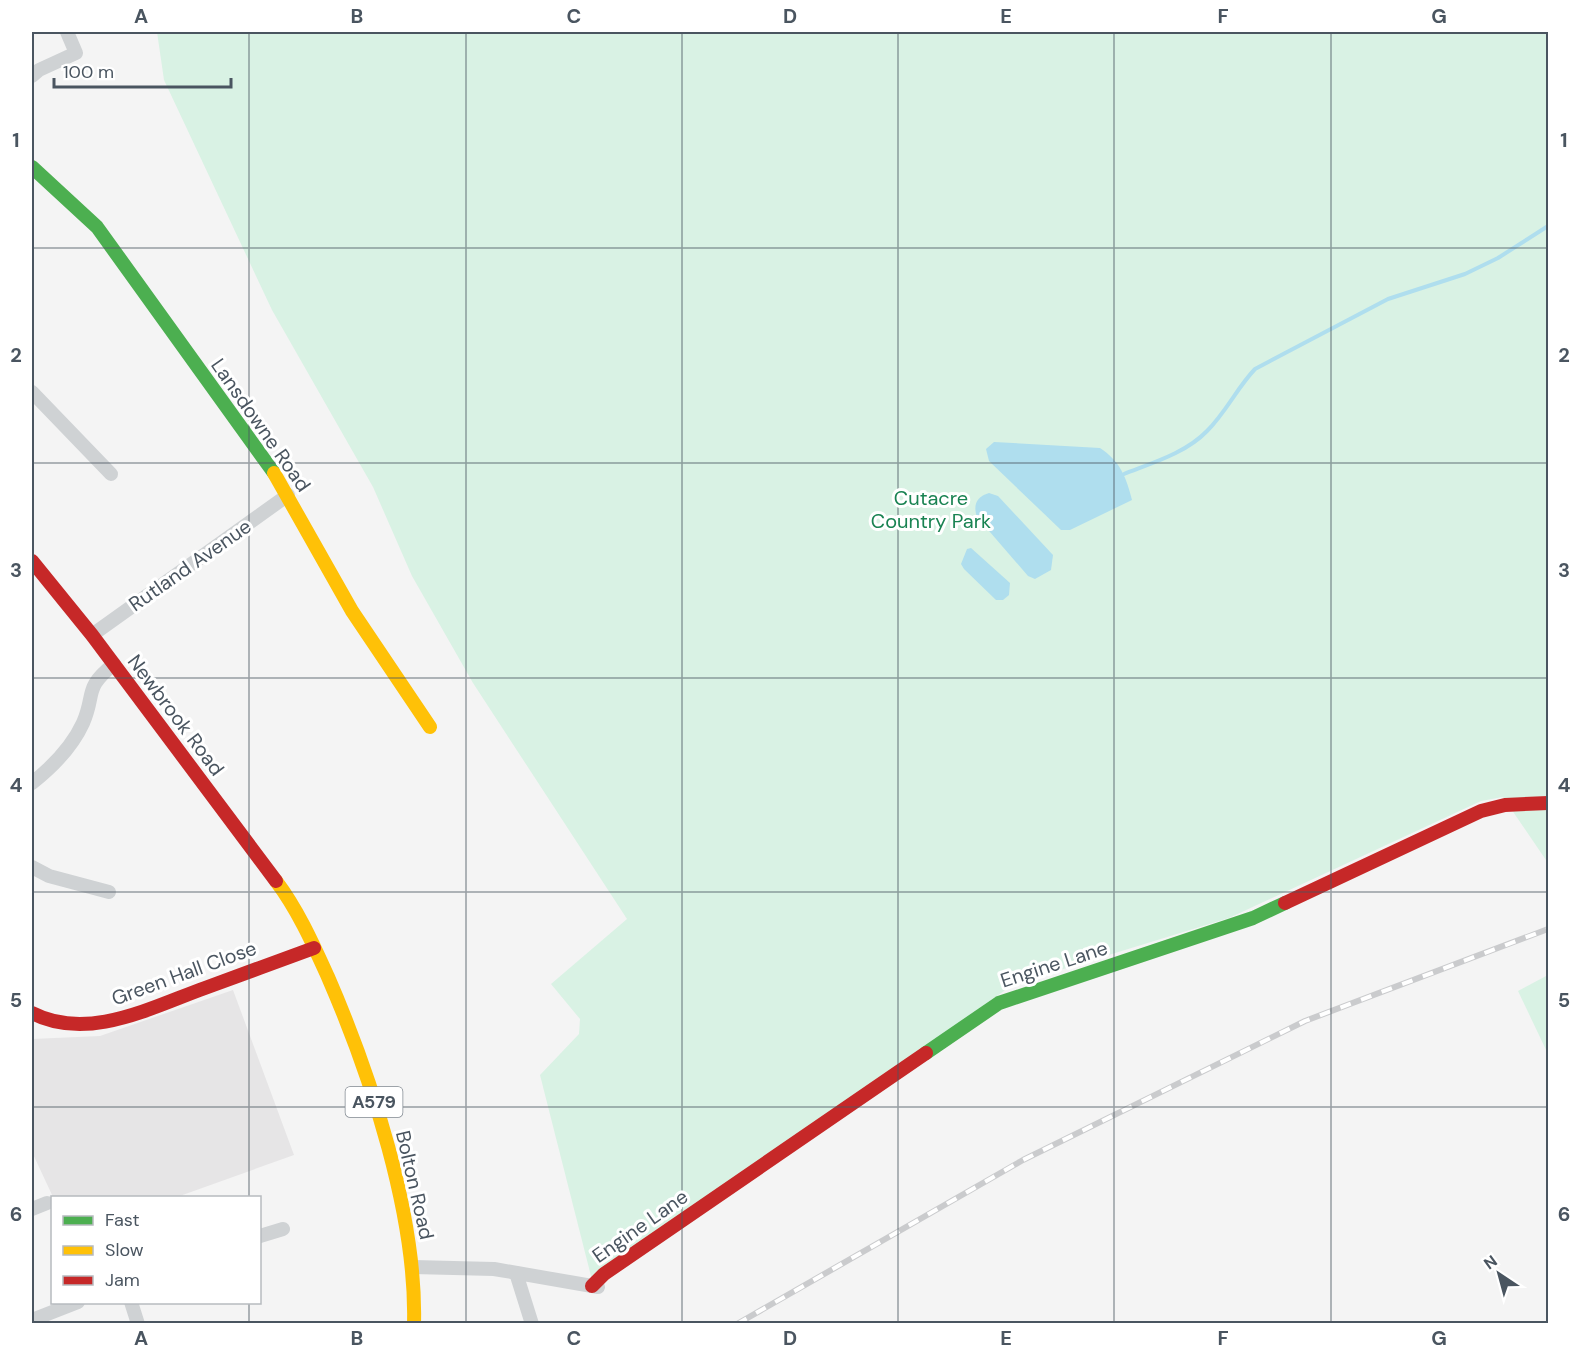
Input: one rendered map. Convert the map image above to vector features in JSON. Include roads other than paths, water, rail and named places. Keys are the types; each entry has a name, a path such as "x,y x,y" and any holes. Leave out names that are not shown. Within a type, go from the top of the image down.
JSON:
{"main road":[{"name":"Lansdowne Road","path":"32,167 97,227 288,495 352,611 430,727"},
{"name":"Newbrook Road","path":"32,561 92,634 286,894"},
{"name":"Engine Lane","path":"595,1286 614,1268 999,1003 1253,918 1481,811 1505,805 1548,803"},
{"name":"Bolton Road","path":"286,894 314,948 370,1089 387,1143 413,1267 414,1323"},
{"name":"Green Hall Close","path":"32,1013 44,1020 63,1024 96,1023 123,1018 314,948"}],"street":[{"path":"32,76 39,70 76,53 67,32"},
{"path":"32,392 112,474"},
{"name":"Rutland Avenue","path":"92,634 288,495"},
{"path":"32,588 45,576"},
{"path":"32,783 57,761 70,743 88,710 94,681 114,664"},
{"path":"32,867 49,876 100,893"},
{"path":"32,1209 47,1203"},
{"path":"261,1236 283,1229"},
{"path":"413,1267 494,1269 595,1286"},
{"path":"516,1273 532,1323"},
{"path":"32,1320 73,1304"},
{"path":"132,1304 138,1323"}],"water":[{"path":"994,442 1100,448 1113,458 1121,470 1132,500 1070,530 1061,530 989,461 986,449"},
{"path":"989,493 998,496 1053,555 1051,570 1035,579 1028,576 977,517 975,509 977,502"},
{"path":"971,548 1010,583 1009,595 1003,600 996,600 964,569 961,564 967,549"}],"waterway":[{"path":"1124,474 1168,457 1199,439 1214,424 1255,369 1388,299 1465,274 1498,258 1548,226"}],"railway":[{"path":"737,1324 1023,1160 1305,1021 1548,929"}],"park label":[{"name":"Cutacre Country Park","path":"931,510"}]}
